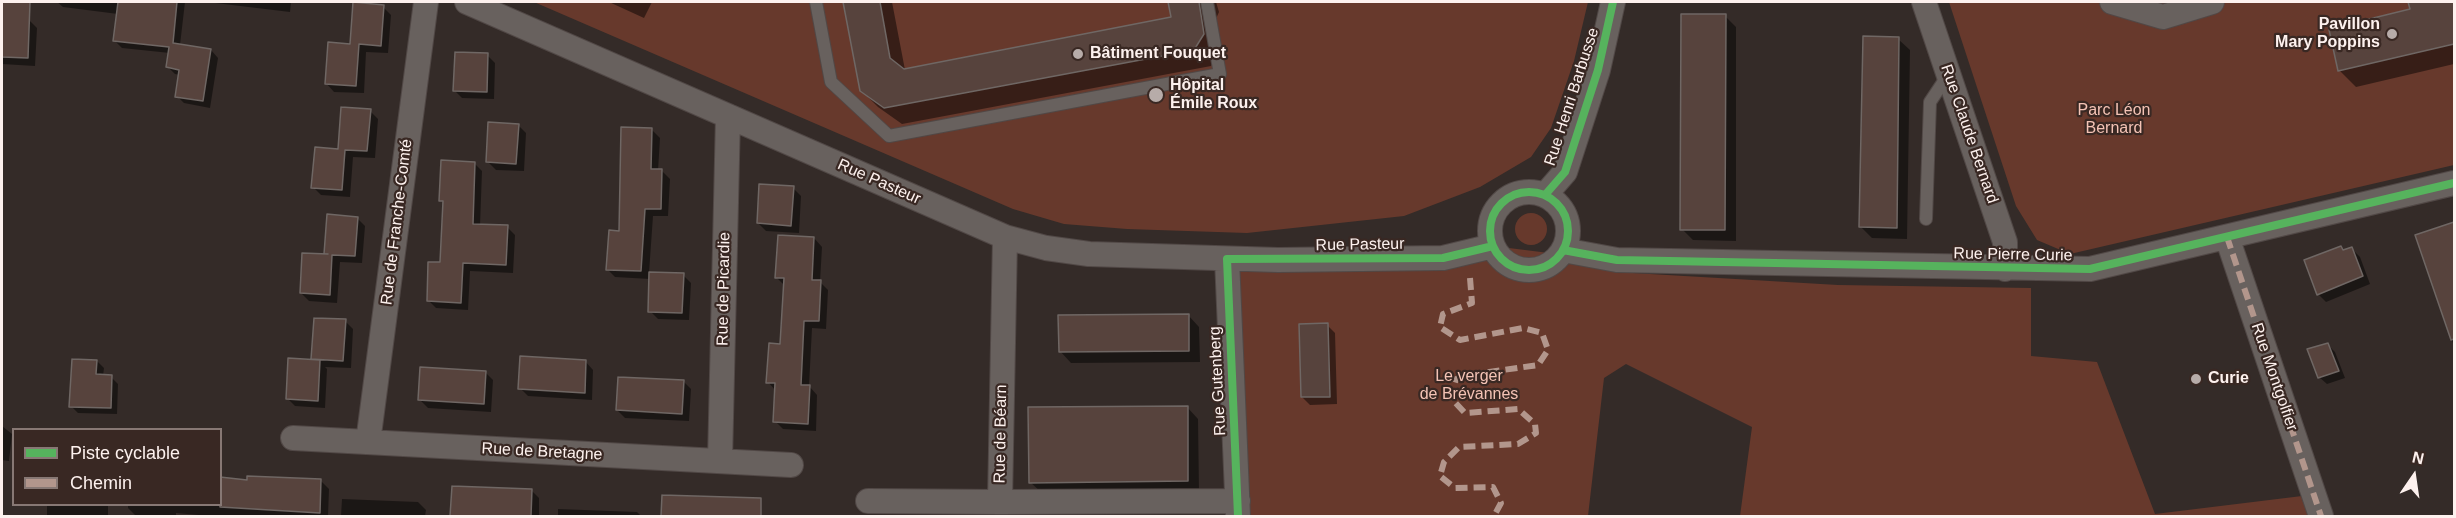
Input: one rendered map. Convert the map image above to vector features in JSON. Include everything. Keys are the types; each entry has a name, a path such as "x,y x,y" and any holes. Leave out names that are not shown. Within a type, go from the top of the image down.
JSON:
{"street":[{"name":"Rue de Franche-Comté","path":"368,442 426,2"},
{"name":"Rue Pasteur","path":"467,2 1005,237 1046,248 1089,254 1227,259 1443,258 1493,246"},
{"name":"Rue Henri Barbusse","path":"1545,195 1565,172 1598,70 1613,2"},
{"name":"Rue Claude Bernard","path":"1924,2 2005,242 2005,269"},
{"path":"2112,2 2163,17 2212,2"},
{"name":"Rue de Picardie","path":"720,461 728,116"},
{"name":"Rue Pierre Curie","path":"1563,250 1617,260 2090,269 2454,183"},
{"path":"1532,192 1545,195 1556,202 1564,212 1568,225 1563,250 1555,260 1545,266 1521,269 1509,264 1500,257 1493,246 1490,234 1491,220 1497,208 1506,199 1518,193 1532,192"},
{"name":"Rue de Béarn","path":"1005,237 1000,502 1238,509"},
{"name":"Rue Montgolfier","path":"2227,237 2321,516"},
{"name":"Rue Gutenberg","path":"1227,259 1238,509"},
{"name":"Rue de Bretagne","path":"293,438 791,465"},
{"path":"868,501 1000,502"}],"lane":[{"path":"816,2 831,82 889,136 1220,74 1207,2"},
{"path":"1926,219 1930,102 1949,74"}],"green space":[{"name":"Hôpital Émile Roux","path":"534,2 1588,2 1574,61 1551,128 1531,157 1480,187 1404,216 1247,233 1127,229 1064,224 1013,209"},
{"name":"Parc Léon Bernard","path":"1949,2 2454,2 2454,165 2070,254 2037,240 2016,206"},
{"path":"1531,213 1542,218 1547,229 1542,240 1531,245 1520,240 1515,229 1520,218"},
{"name":"Le verger de Brévannes","path":"1493,246 1565,255 1616,272 1838,285 2031,288 2031,356 2097,362 2155,514 2302,496 2308,516 1740,516 1752,427 1626,364 1604,378 1588,516 1238,516 1227,259"}],"building":[{"path":"2,2 30,2 28,58 2,57"},
{"path":"118,2 177,2 173,43 211,49 203,101 175,97 179,70 166,67 169,47 113,41"},
{"path":"353,2 384,5 381,46 359,44 356,86 325,84 328,42 350,44"},
{"name":"Bâtiment Fouquet","path":"843,2 880,2 890,58 904,69 1171,17 1168,2 1199,2 1204,34 1194,50 884,108 860,91"},
{"name":"Pavillon Mary Poppins","path":"2408,2 2454,2 2454,44 2338,71 2328,25 2351,19 2353,23 2410,9"},
{"path":"1681,14 1726,14 1725,230 1680,230"},
{"path":"1863,36 1899,37 1897,228 1859,227"},
{"path":"455,52 488,53 487,92 453,91"},
{"path":"341,107 371,109 367,151 345,150 342,190 311,188 315,147 338,149"},
{"path":"488,122 519,124 516,164 486,162"},
{"path":"621,127 652,128 651,169 662,169 661,209 645,209 641,271 606,270 609,230 619,231"},
{"path":"441,160 475,162 473,224 508,225 506,265 463,263 461,303 427,301 428,262 440,262 443,201 439,201"},
{"path":"759,184 794,186 791,226 757,223"},
{"path":"327,214 358,217 355,256 332,255 330,295 300,293 302,253 324,254"},
{"path":"2454,222 2454,339 2451,340 2415,235"},
{"path":"778,235 814,237 812,280 821,280 819,321 804,321 801,385 810,385 808,424 773,422 775,383 766,383 769,343 780,344 784,278 775,278"},
{"path":"2341,246 2343,250 2352,247 2363,276 2317,295 2304,260"},
{"path":"649,272 684,273 682,313 648,312"},
{"path":"1189,314 1189,351 1059,352 1058,315"},
{"path":"314,318 346,319 343,361 311,359"},
{"path":"1328,323 1330,397 1301,397 1299,324"},
{"path":"2328,343 2339,371 2318,378 2307,349"},
{"path":"520,356 586,360 585,393 518,389"},
{"path":"288,358 320,360 318,401 286,399"},
{"path":"72,359 97,360 96,374 112,375 111,408 69,407"},
{"path":"420,367 486,371 484,404 418,400"},
{"path":"618,377 684,380 682,414 616,410"},
{"path":"1188,406 1188,481 1029,483 1028,407"},
{"path":"247,476 321,479 320,513 220,507 222,506 222,477 247,480"},
{"path":"452,486 532,489 531,516 450,516"},
{"path":"662,495 761,498 761,516 661,516"}],"marked path":[{"path":"2227,237 2321,516"},
{"path":"1470,278 1472,303 1443,314 1440,327 1460,340 1523,328 1542,333 1548,350 1538,365 1468,375 1456,379 1450,397 1465,413 1518,409 1535,424 1536,433 1518,444 1459,447 1444,462 1440,476 1455,488 1493,487 1501,503 1494,516"}],"cycle path":[{"path":"1545,195 1565,172 1598,70 1613,2"},
{"path":"1563,250 1617,260 2090,269 2454,183"},
{"path":"1529,192 1544,195 1561,209 1568,231 1565,246 1551,263 1529,270 1514,267 1497,253 1490,231 1493,216 1507,199 1529,192"},
{"path":"1238,516 1227,259 1443,258 1493,246"}],"place":[{"name":"Pavillon Mary Poppins","path":"2392,34"},
{"name":"Bâtiment Fouquet","path":"1078,54"},
{"name":"Hôpital Émile Roux","path":"1156,95"},
{"name":"Curie","path":"2196,379"}]}
